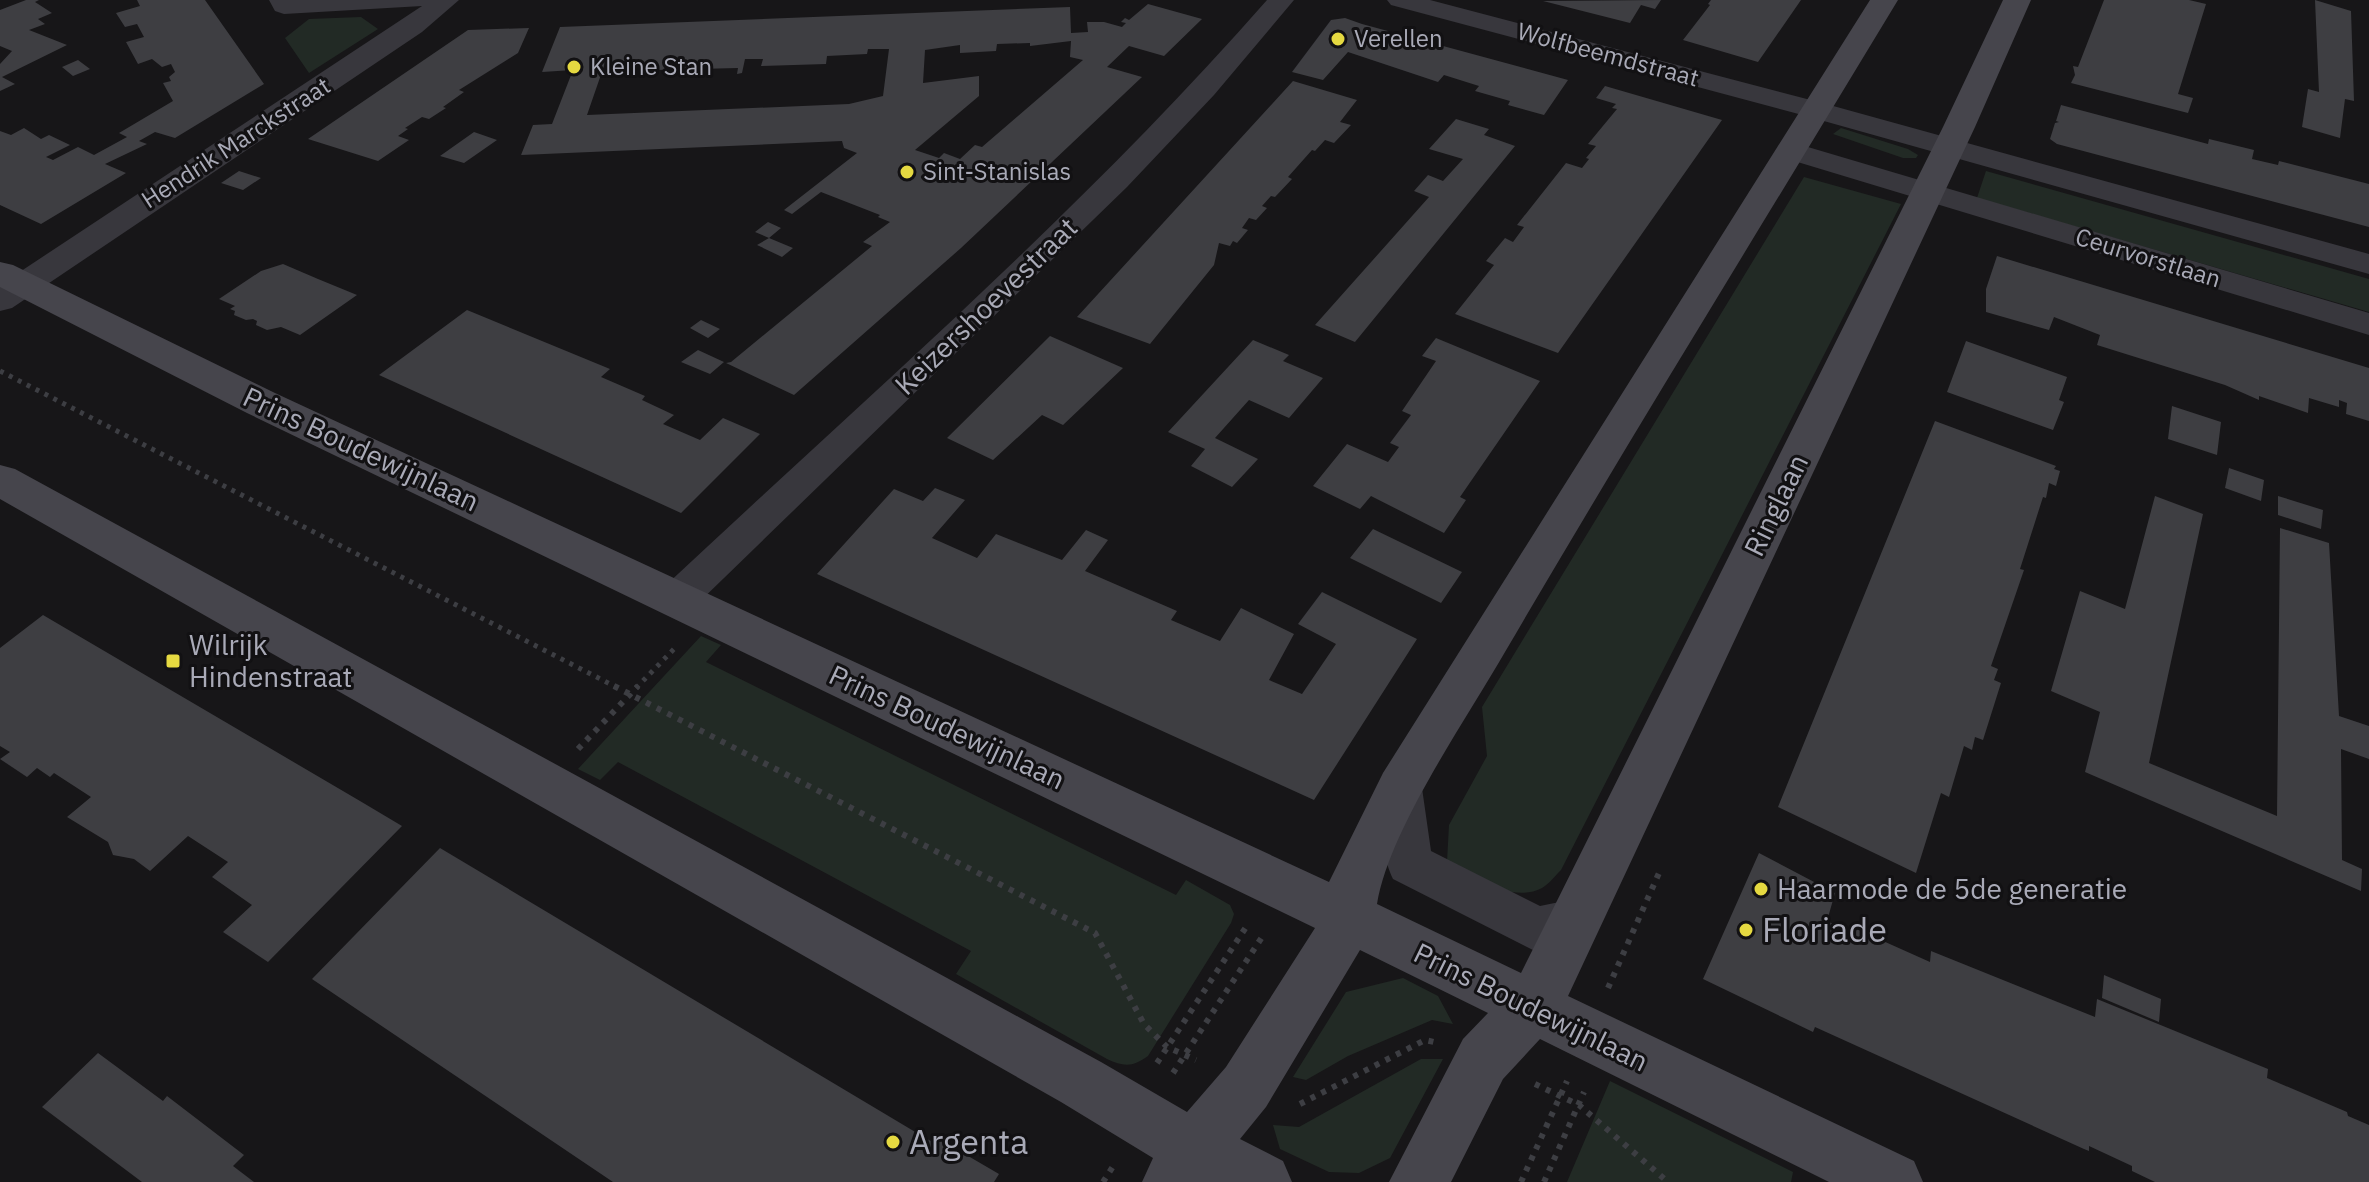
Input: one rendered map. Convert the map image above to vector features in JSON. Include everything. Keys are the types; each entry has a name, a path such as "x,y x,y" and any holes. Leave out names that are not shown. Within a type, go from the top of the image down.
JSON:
{"street":[{"path":"283,3 416,0"},
{"name":"Hendrik Marckstraat","path":"8,286 413,26 446,0"},
{"name":"Keizershoevestraat","path":"693,606 1116,181 1204,89 1281,0"},
{"name":"Wolfbeemdstraat","path":"1400,0 1949,148"},
{"path":"1184,1164 1246,1087 1334,946 1348,917 1355,879 1400,788 1884,0"},
{"name":"Ringlaan","path":"1419,1182 1483,1059 1532,1008 1928,192 2017,0"},
{"name":"Ceurvorstlaan","path":"1949,148 2369,264"},
{"name":"Ceurvorstlaan","path":"1791,151 2369,324"},
{"name":"Prins Boudewijnlaan","path":"8,286 1348,917 1532,1008 1826,1167 1893,1182"},
{"path":"0,480 1081,1082 1143,1121 1184,1164 1262,1182"},
{"path":"1400,788 1409,864 1537,929 1574,922"}],"path":[{"path":"0,371 1095,933 1144,1024 1167,1047 1185,1054"},
{"path":"545,784 631,694 693,606"},
{"path":"1291,1103 1303,1105 1425,1040 1438,1042"},
{"path":"1532,1082 1579,1105 1668,1182"}],"shaded area":[{"path":"361,17 378,29 309,73 285,38 309,19"},
{"path":"1841,128 1918,155 1916,158 1903,158 1833,134"},
{"path":"1986,171 2369,279 2369,312 1977,198"},
{"path":"1804,177 1901,204 1561,870 1545,886 1530,892 1518,893 1481,881 1447,862 1449,825 1487,756 1482,707"},
{"path":"701,636 721,645 706,662 1176,895 1186,880 1230,905 1234,914 1231,923 1148,1056 1128,1065 1107,1059 956,974 971,951 618,762 600,780 578,769"},
{"path":"1403,978 1438,996 1453,1024 1432,1020 1348,1056 1306,1080 1293,1077 1346,992"},
{"path":"1421,1059 1443,1059 1390,1158 1359,1173 1329,1172 1280,1149 1273,1125 1299,1127"},
{"path":"1610,1081 1793,1172 1791,1182 1567,1182"}],"building":[{"path":"26,0 39,0 35,2 52,13 38,19 45,24 29,30 67,45 2,77 15,84 0,91 0,64 12,51 0,46 0,10"},
{"path":"137,0 205,0 264,84 175,138 155,132 139,141 147,144 105,164 126,173 41,224 0,205 0,131 11,135 24,128 41,139 49,135 70,145 46,157 53,160 78,147 94,155 127,137 119,133 173,101 163,83 171,81 169,77 175,72 171,64 162,67 152,59 138,64 126,42 144,37 137,24 125,27 116,13 140,6"},
{"path":"1661,0 1655,9 1641,5 1630,23 1543,1"},
{"path":"1711,0 1801,0 1758,62 1683,40"},
{"path":"2104,0 2189,0 2206,4 2178,94 2193,98 2188,113 2071,83 2075,75 2073,66 2078,67"},
{"path":"2315,0 2351,11 2354,101 2345,99 2340,138 2302,127 2308,89 2319,92"},
{"path":"1148,4 1202,19 1164,56 1129,46 1107,67 1142,77 961,248 794,395 726,363 872,246 863,242 890,222 878,217 880,215 821,192 792,214 784,210 857,153 844,148 842,141 521,155 533,125 552,124 573,70 542,72 560,27 1070,7 1071,33 1088,32 1087,22 1104,22 1122,27 1126,23 1121,22 1125,18 1129,20","holes":["1071,41 1070,57 1083,60 982,147 975,145 960,159 944,153 939,158 915,150 979,96 979,76 923,83 925,50 960,45 960,53 996,51 997,44 1030,43 1030,46","868,49 889,49 883,96 849,104 587,115 605,63 617,62 614,71 738,68 737,74 742,73 745,59 763,59 761,66 826,64 827,56 867,54"]},
{"path":"1345,18 1568,80 1544,115 1475,91 1479,86 1444,75 1438,82 1348,52 1323,80 1292,72 1331,20"},
{"path":"529,28 518,53 459,90 464,92 443,107 446,108 429,119 422,117 405,128 408,129 398,136 409,140 378,161 308,139 468,30"},
{"path":"78,60 90,69 73,76 62,67"},
{"path":"1293,81 1357,100 1340,122 1351,125 1334,143 1325,140 1315,151 1312,150 1288,177 1292,179 1262,206 1267,208 1256,220 1249,218 1242,228 1248,230 1237,243 1233,241 1230,246 1219,243 1214,265 1150,344 1077,317"},
{"path":"1605,86 1722,120 1558,353 1455,314 1494,265 1486,261 1505,238 1513,242 1524,227 1517,225 1566,163 1582,168 1589,159 1586,158 1596,146 1588,144 1617,109 1612,108 1616,104 1596,98"},
{"path":"2061,105 2208,144 2209,139 2254,150 2252,159 2278,165 2279,161 2369,184 2369,227 2057,144 2050,139 2055,123 2059,122 2056,121"},
{"path":"1456,119 1489,129 1484,135 1515,146 1355,342 1315,325 1429,197 1414,191 1428,175 1443,181 1463,159 1429,149"},
{"path":"474,132 497,140 464,163 440,156"},
{"path":"239,171 261,178 243,190 221,183"},
{"path":"768,222 781,228 769,238 755,232"},
{"path":"769,238 793,248 782,257 757,245"},
{"path":"1997,256 2369,368 2369,421 2346,414 2347,403 2339,400 2339,407 2309,398 2308,413 2259,396 2259,400 2225,385 2097,345 2100,335 2054,317 2049,330 1986,312 1986,289"},
{"path":"283,264 357,295 300,335 281,327 267,330 256,325 257,321 253,319 246,320 234,315 235,311 230,309 235,306 219,299 261,271"},
{"path":"467,310 610,369 601,377 645,396 642,400 674,415 663,424 700,440 723,418 760,434 681,513 379,375"},
{"path":"701,320 720,329 708,338 690,328"},
{"path":"1050,336 1123,368 1063,425 1042,415 993,460 947,438"},
{"path":"1436,338 1540,381 1460,497 1466,500 1444,533 1371,496 1360,509 1313,486 1347,444 1388,462 1399,447 1390,443 1411,415 1402,411 1436,361 1422,356"},
{"path":"1253,340 1289,355 1283,361 1323,378 1289,418 1249,400 1215,438 1258,459 1232,487 1191,466 1205,449 1168,432"},
{"path":"1966,341 2067,377 2059,400 2064,402 2053,430 1947,392"},
{"path":"698,350 724,362 710,374 681,362"},
{"path":"2172,406 2221,422 2217,455 2168,439"},
{"path":"1935,421 2056,466 2054,469 2060,471 2056,486 2049,483 2046,498 2043,497 2020,569 2024,570 1991,666 1998,669 1994,680 2001,683 1983,740 1975,737 1972,750 1964,746 1949,797 1941,793 1916,873 1778,807"},
{"path":"2229,468 2264,480 2261,501 2225,488"},
{"path":"935,488 965,500 932,538 977,558 996,534 1062,560 1086,530 1108,540 1085,571 1177,611 1171,620 1220,641 1241,608 1294,634 1269,680 1302,694 1336,644 1298,624 1322,592 1417,639 1314,800 817,574 894,489 923,501"},
{"path":"2155,496 2203,514 2149,763 2277,816 2280,528 2329,543 2339,716 2369,726 2369,759 2341,749 2342,860 2362,869 2361,891 2085,772 2100,712 2051,691 2080,591 2125,609"},
{"path":"2278,496 2323,510 2321,529 2278,515"},
{"path":"1373,529 1462,572 1441,603 1350,558"},
{"path":"43,615 402,826 268,962 223,932 252,905 212,877 228,862 188,836 150,871 134,859 113,855 108,842 67,817 91,797 54,773 50,777 37,768 27,777 0,759 10,752 0,746 0,648"},
{"path":"440,848 927,1139 935,1143 939,1139 999,1174 994,1182 613,1182 312,979"},
{"path":"1759,853 1835,893 1827,921 1853,934 1854,928 1930,962 1931,951 2095,1017 2097,999 2268,1069 2267,1078 2347,1112 2348,1116 2369,1125 2369,1182 2155,1182 2132,1171 2132,1166 2089,1146 2089,1151 1815,1027 1813,1032 1703,979"},
{"path":"2104,975 2161,999 2159,1022 2102,998"},
{"path":"98,1053 163,1101 167,1096 244,1155 233,1166 254,1182 142,1182 42,1107"}],"place":[{"name":"Verellen","path":"1338,39"},
{"name":"Kleine Stan","path":"574,67"},
{"name":"Sint-Stanislas","path":"907,172"},
{"name":"Wilrijk Hindenstraat","path":"173,661"},
{"name":"Haarmode de 5de generatie","path":"1761,889"},
{"name":"Floriade","path":"1746,930"},
{"name":"Argenta","path":"893,1142"}]}
